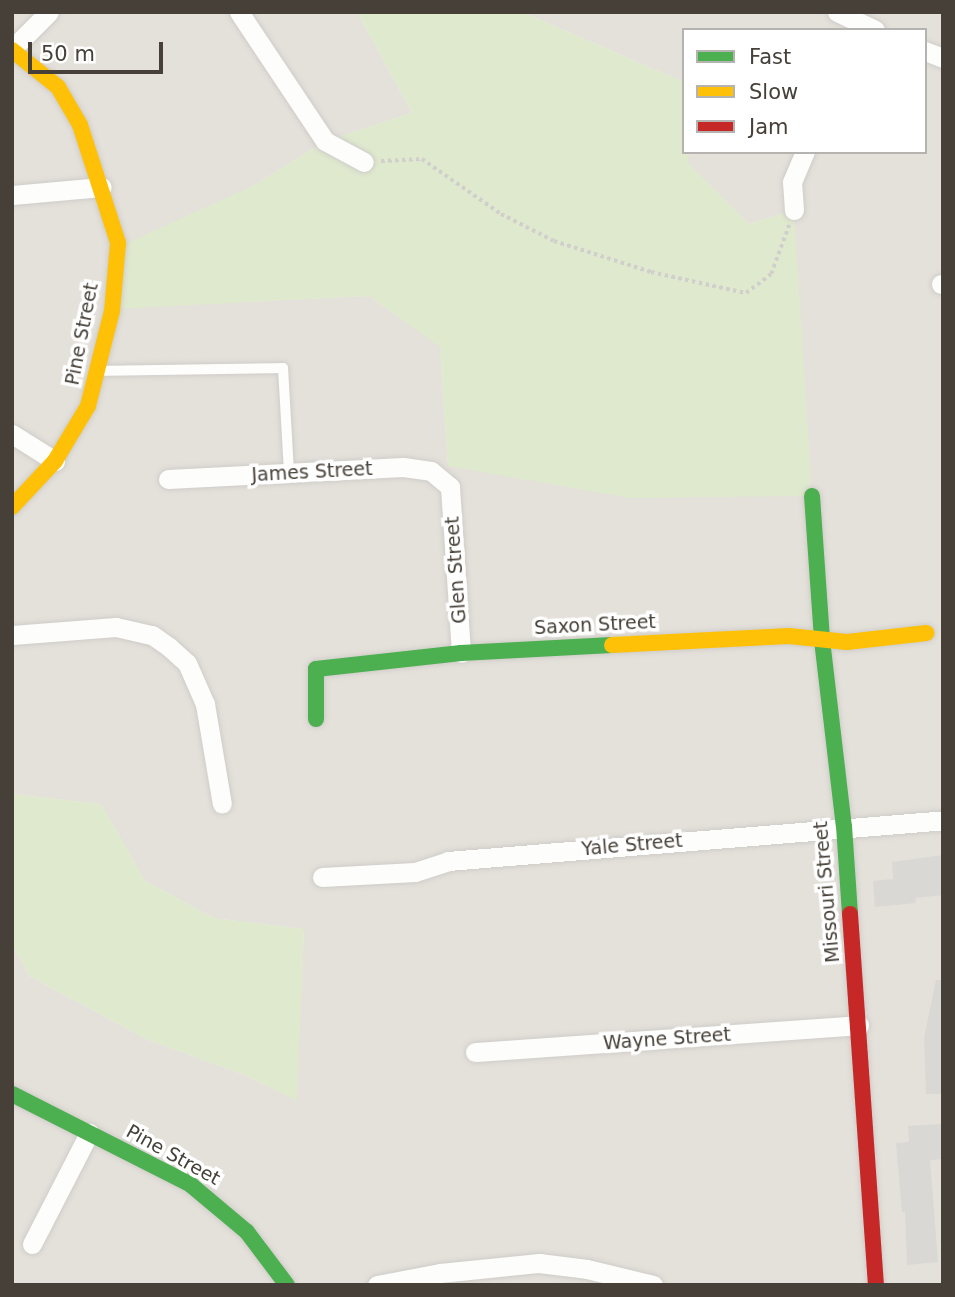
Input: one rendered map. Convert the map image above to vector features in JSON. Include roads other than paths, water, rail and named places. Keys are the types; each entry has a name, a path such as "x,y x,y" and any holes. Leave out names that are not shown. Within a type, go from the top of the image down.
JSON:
{"street":[{"path":"12,50 49,12"},
{"path":"239,12 326,141 364,162"},
{"path":"837,12 865,28"},
{"name":"Pine Street","path":"12,50 58,87 80,125 118,243 112,311 88,406 55,461 12,507"},
{"path":"794,210 792,182 804,154"},
{"path":"12,195 102,187"},
{"path":"12,434 55,461"},
{"name":"James Street","path":"167,479 403,467 431,471 450,487"},
{"name":"Glen Street","path":"450,487 461,653"},
{"name":"Missouri Street","path":"812,496 822,640 844,826 876,1285"},
{"path":"12,635 116,627 152,635 169,647 187,663 205,704 222,804"},
{"name":"Saxon Street","path":"316,719 316,669 461,653 789,636 847,642 926,634"},
{"name":"Yale Street","path":"322,877 415,872 448,861 844,826 943,820"},
{"name":"Wayne Street","path":"475,1052 859,1025"},
{"name":"Pine Street","path":"12,1094 191,1185 247,1232 287,1285"},
{"path":"32,1244 89,1133"},
{"path":"377,1285 440,1273 539,1264 587,1269 653,1285"}],"lane":[{"path":"98,371 283,368 289,473"}]}
